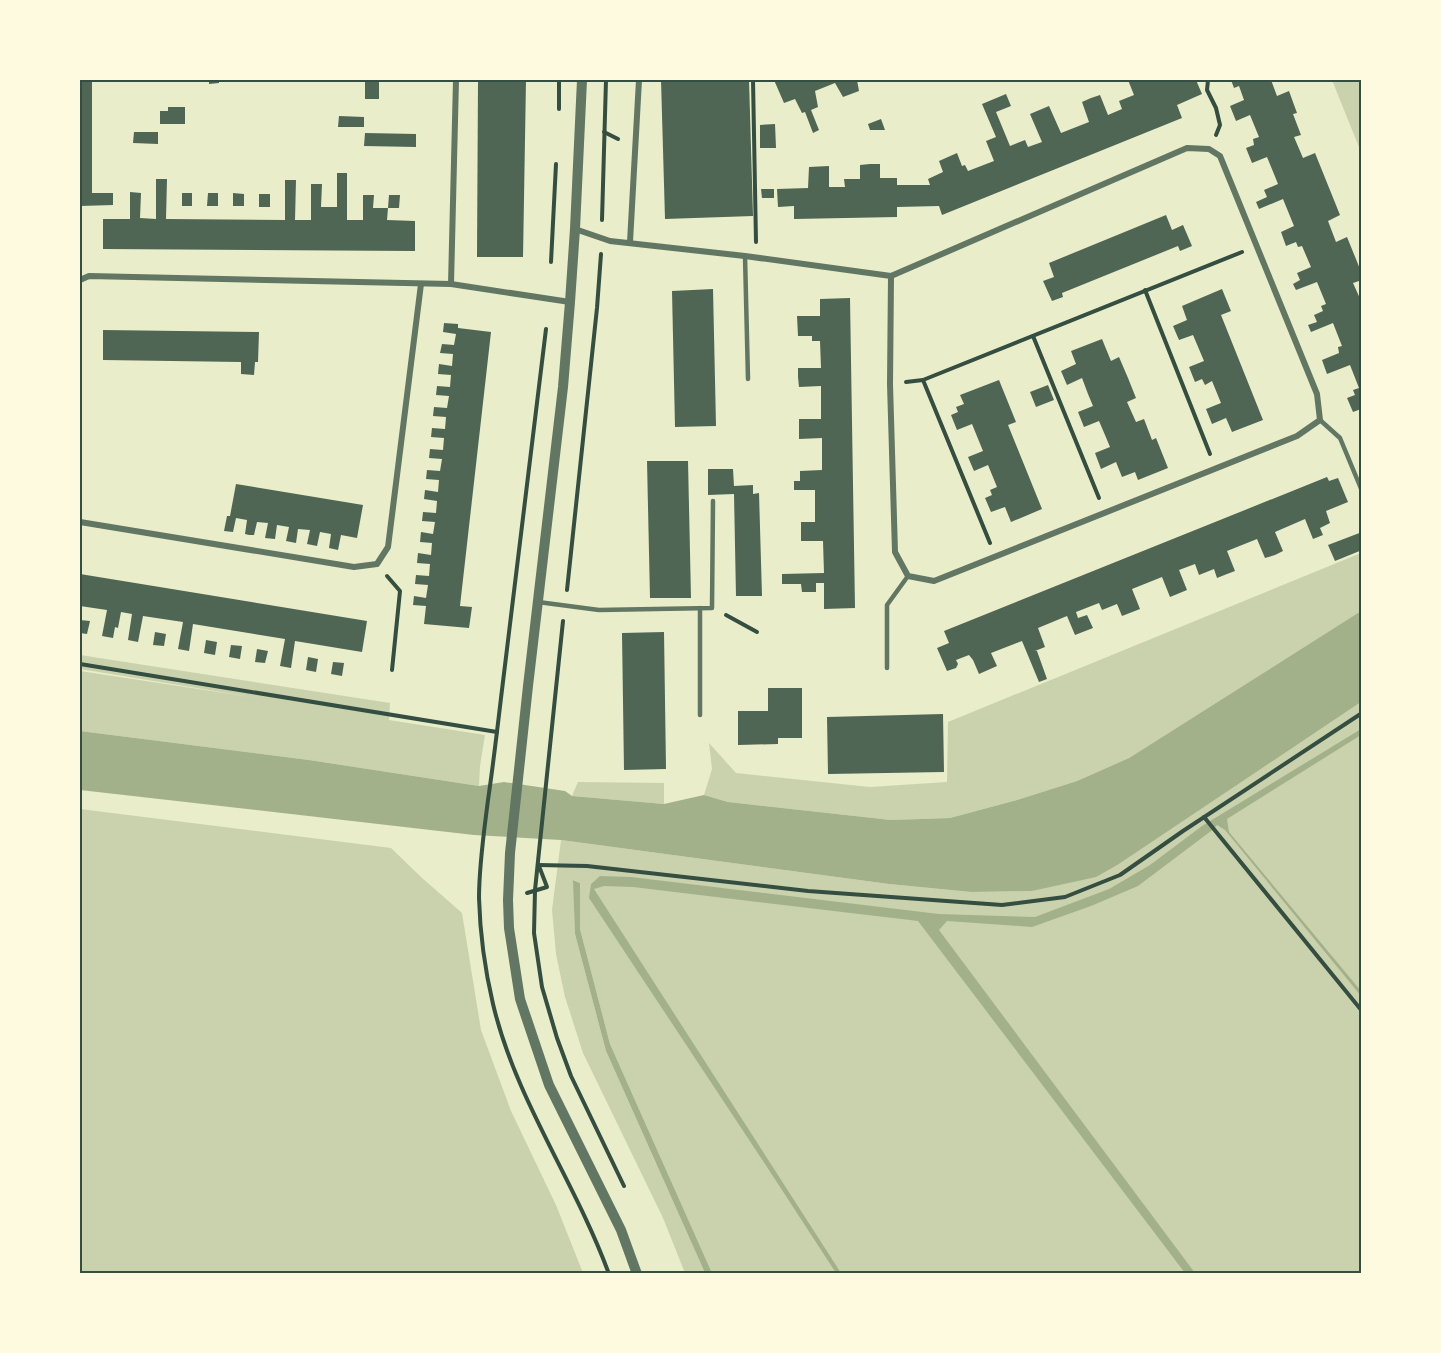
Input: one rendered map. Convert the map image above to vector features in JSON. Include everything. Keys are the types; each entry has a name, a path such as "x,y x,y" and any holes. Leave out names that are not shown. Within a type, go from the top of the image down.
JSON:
{"street":[{"path":"451,284 456,80"},
{"path":"582,80 575,229 563,387 510,854 509,928 520,999 549,1085 621,1230 637,1274"},
{"path":"630,242 639,80"},
{"path":"575,229 610,241 745,256 891,276 1187,148 1209,149 1220,156 1257,246 1317,394 1320,420 1297,436 934,581 908,576 895,552 890,384 891,276"},
{"path":"80,280 89,276 451,284 570,302"},
{"path":"80,522 354,567 377,564 388,548 421,284"}],"lane":[{"path":"745,256 748,379"},
{"path":"1320,420 1340,438 1362,491"},
{"path":"538,602 599,610 712,608 713,501"},
{"path":"887,668 887,605 908,576"},
{"path":"700,608 700,715"}],"path":[{"path":"558,119 559,80"},
{"path":"606,80 602,238 597,308 535,890 534,933 542,987 557,1038 571,1076 626,1190"},
{"path":"753,80 756,258"},
{"path":"1208,80 1207,90 1216,108 1220,125 1209,149"},
{"path":"550,265 556,163"},
{"path":"996,556 923,380 1257,246"},
{"path":"1145,290 1216,469"},
{"path":"482,851 549,299"},
{"path":"1032,336 1105,513"},
{"path":"377,564 400,591 393,670"},
{"path":"712,608 757,632"},
{"path":"80,663 497,732"},
{"path":"538,865 587,867 808,891 1002,905 1065,897 1120,875 1362,713"},
{"path":"1205,819 1362,1011"},
{"path":"538,865 547,887"}],"shaded area":[{"path":"1332,80 1361,80 1361,152"},
{"path":"1361,553 1361,611 1129,758 1077,781 950,818 891,820 728,802 704,795 712,769 709,743 736,773 870,787 947,782 948,722"},
{"path":"1361,611 1361,702 1119,864 1096,877 1032,891 971,892 889,884 561,840 474,835 80,790 80,731 309,760 479,786 504,782 565,791 572,796 664,804 704,795 728,802 891,820 950,818 1077,781 1129,758"},
{"path":"80,655 390,703 389,720 485,735 479,786 309,760 80,731 80,671 258,698 80,669"},
{"path":"1361,702 1361,1273 712,1273 610,1044 580,929 580,883 574,880 575,934 606,1051 705,1273 685,1273 663,1218 583,1053 565,997 556,954 552,910 561,840 889,884 971,892 1032,891 1119,864"},
{"path":"1361,729 1361,735 1227,819 1229,832 1361,991 1361,996 1225,830 1217,825 1138,886 1091,906 1032,927 947,921 939,930 1195,1273 1185,1273 918,921 633,887 604,886 594,889 841,1273 836,1273 589,898 591,884 600,876 631,877 939,914 1035,917 1109,889 1150,865 1202,826"},
{"path":"578,782 664,783 664,804 572,796"},
{"path":"80,809 391,848 462,913 481,1030 511,1111 556,1205 583,1273 80,1273"},
{"path":"573,880 580,883 580,929 610,1044 712,1273 705,1273 606,1051 575,934"}],"building":[{"path":"80,80 92,80 92,193 113,193 113,205 80,206"},
{"path":"209,80 219,80 219,83 209,84"},
{"path":"365,80 379,80 379,99 365,99"},
{"path":"478,80 526,80 523,257 477,257"},
{"path":"661,80 749,80 753,216 665,219"},
{"path":"774,80 857,80 859,91 843,97 835,83 815,91 818,107 811,110 819,130 813,133 805,112 802,113 795,99 784,103"},
{"path":"1128,80 1196,80 1202,94 1177,105 1182,118 942,215 939,206 897,207 897,217 794,219 794,206 778,207 777,189 808,188 809,167 829,166 829,187 845,187 844,179 860,179 860,165 870,164 880,164 880,178 897,178 897,185 930,185 928,179 943,172 939,161 957,153 962,166 965,165 968,171 994,161 986,141 996,137 982,104 1006,94 1011,106 996,112 1010,146 1025,140 1028,147 1042,142 1030,114 1049,106 1061,133 1089,122 1082,102 1091,98 1100,95 1108,115 1122,109 1119,101 1134,95"},
{"path":"1231,80 1271,80 1277,96 1289,91 1297,113 1293,114 1301,135 1294,137 1303,158 1315,153 1340,215 1328,221 1336,242 1347,237 1362,274 1362,280 1353,283 1362,303 1361,409 1353,412 1347,398 1355,395 1353,390 1359,388 1350,365 1327,374 1322,360 1339,353 1338,347 1342,346 1333,323 1311,332 1308,325 1317,322 1314,315 1323,311 1321,306 1326,304 1317,282 1296,290 1293,284 1300,280 1297,273 1311,267 1302,246 1298,247 1296,242 1286,246 1281,232 1294,226 1283,199 1259,209 1256,202 1267,197 1264,190 1278,184 1267,157 1252,163 1246,148 1254,145 1253,139 1259,137 1250,115 1236,121 1230,106 1244,100 1239,86 1234,88"},
{"path":"168,107 185,107 185,124 160,124 160,111 168,111"},
{"path":"339,116 364,117 364,127 338,127"},
{"path":"881,119 885,130 870,130 868,124"},
{"path":"775,124 776,148 760,148 760,125"},
{"path":"134,132 158,132 158,144 133,143"},
{"path":"365,133 416,134 416,147 364,146"},
{"path":"337,173 347,173 347,220 363,220 363,195 374,195 373,208 388,208 387,220 415,221 415,251 103,249 103,219 130,219 130,192 141,193 140,218 156,219 156,179 167,179 166,219 285,220 285,180 296,180 295,220 311,220 311,184 322,184 321,207 337,207"},
{"path":"761,189 774,189 774,198 762,198"},
{"path":"182,193 192,193 192,206 182,206"},
{"path":"208,193 218,193 218,206 207,206"},
{"path":"233,193 244,194 244,206 233,206"},
{"path":"259,194 270,194 270,207 259,207"},
{"path":"389,195 400,195 399,208 388,208"},
{"path":"1166,215 1172,230 1183,225 1192,246 1180,251 1178,246 1062,293 1063,297 1052,301 1043,281 1054,277 1049,263"},
{"path":"713,289 716,426 675,427 672,291"},
{"path":"1222,289 1231,311 1221,315 1263,420 1232,432 1226,418 1212,424 1206,409 1221,403 1212,381 1205,385 1202,379 1195,382 1189,367 1204,361 1193,335 1179,340 1173,326 1187,320 1182,306"},
{"path":"850,298 855,608 824,609 824,583 816,583 816,592 802,592 801,584 782,584 782,574 824,573 823,541 801,541 801,522 815,522 815,490 794,490 794,481 800,481 800,471 822,470 822,438 799,439 799,419 821,419 821,386 799,387 798,377 798,368 821,368 820,341 812,341 812,336 798,336 797,316 820,316 820,299"},
{"path":"444,323 458,324 458,328 491,332 460,606 472,607 469,628 424,624 426,606 413,605 414,596 426,598 428,585 415,584 416,575 429,576 430,564 417,563 418,553 431,555 432,543 420,542 421,532 433,534 435,522 422,521 423,512 436,513 437,501 424,499 425,490 438,492 439,480 426,479 427,470 440,471 442,459 429,458 430,449 443,450 444,438 431,437 432,428 445,429 446,417 433,416 434,407 447,408 449,396 436,395 437,386 450,387 451,375 438,374 439,364 452,366 453,354 440,353 442,344 454,345 456,334 443,332"},
{"path":"103,330 259,332 258,362 255,362 254,375 241,374 241,362 103,360"},
{"path":"1102,339 1111,361 1119,357 1128,378 1136,398 1127,402 1136,422 1144,419 1152,440 1156,438 1168,468 1138,480 1135,472 1122,477 1116,462 1101,469 1095,453 1110,447 1099,421 1084,427 1078,412 1093,406 1082,378 1067,385 1061,371 1076,364 1071,351"},
{"path":"999,380 1016,422 1008,425 1042,509 1011,522 1005,507 991,512 985,498 992,495 990,490 997,487 988,465 974,471 968,457 983,451 972,424 957,430 951,415 958,412 956,407 964,404 960,395"},
{"path":"1048,385 1054,400 1036,407 1030,392"},
{"path":"647,461 688,461 691,598 650,598"},
{"path":"708,469 733,469 734,486 753,485 753,494 759,493 762,596 736,596 734,494 708,495"},
{"path":"1327,477 1329,481 1338,478 1348,502 1326,511 1330,523 1320,528 1323,535 1313,539 1305,519 1275,532 1283,551 1275,555 1265,558 1257,539 1227,551 1235,571 1217,578 1214,569 1199,575 1195,564 1179,570 1187,590 1170,597 1162,577 1132,589 1140,609 1122,616 1117,604 1102,610 1099,603 1076,612 1078,618 1087,615 1093,628 1075,635 1067,616 1038,628 1045,647 1035,651 1037,651 1047,679 1039,682 1022,641 991,653 997,666 979,674 969,655 956,660 958,664 956,668 947,671 937,648 949,643 944,631"},
{"path":"236,484 363,505 357,538 341,535 338,550 329,548 331,534 320,532 317,546 307,544 310,530 298,529 296,543 286,541 289,527 277,525 275,539 265,538 268,523 257,522 254,535 249,535 245,534 247,520 236,518 233,532 224,531 227,516 230,516"},
{"path":"1362,532 1362,550 1335,561 1328,545"},
{"path":"80,574 367,621 362,652 295,641 291,668 280,666 285,639 193,624 189,651 178,649 183,622 143,616 138,642 128,640 132,614 121,612 118,628 115,627 113,638 102,636 107,610 80,606"},
{"path":"80,620 90,621 87,634 80,633"},
{"path":"155,632 166,634 164,646 153,645"},
{"path":"664,632 666,769 624,770 622,633"},
{"path":"206,640 217,642 215,655 204,653"},
{"path":"231,645 242,646 240,659 229,657"},
{"path":"257,649 268,651 265,663 255,662"},
{"path":"308,657 318,659 316,672 306,670"},
{"path":"333,662 344,663 342,676 331,674"},
{"path":"768,688 802,688 802,738 778,738 778,744 738,745 738,711 768,711"},
{"path":"943,714 944,772 828,774 827,717"}]}
